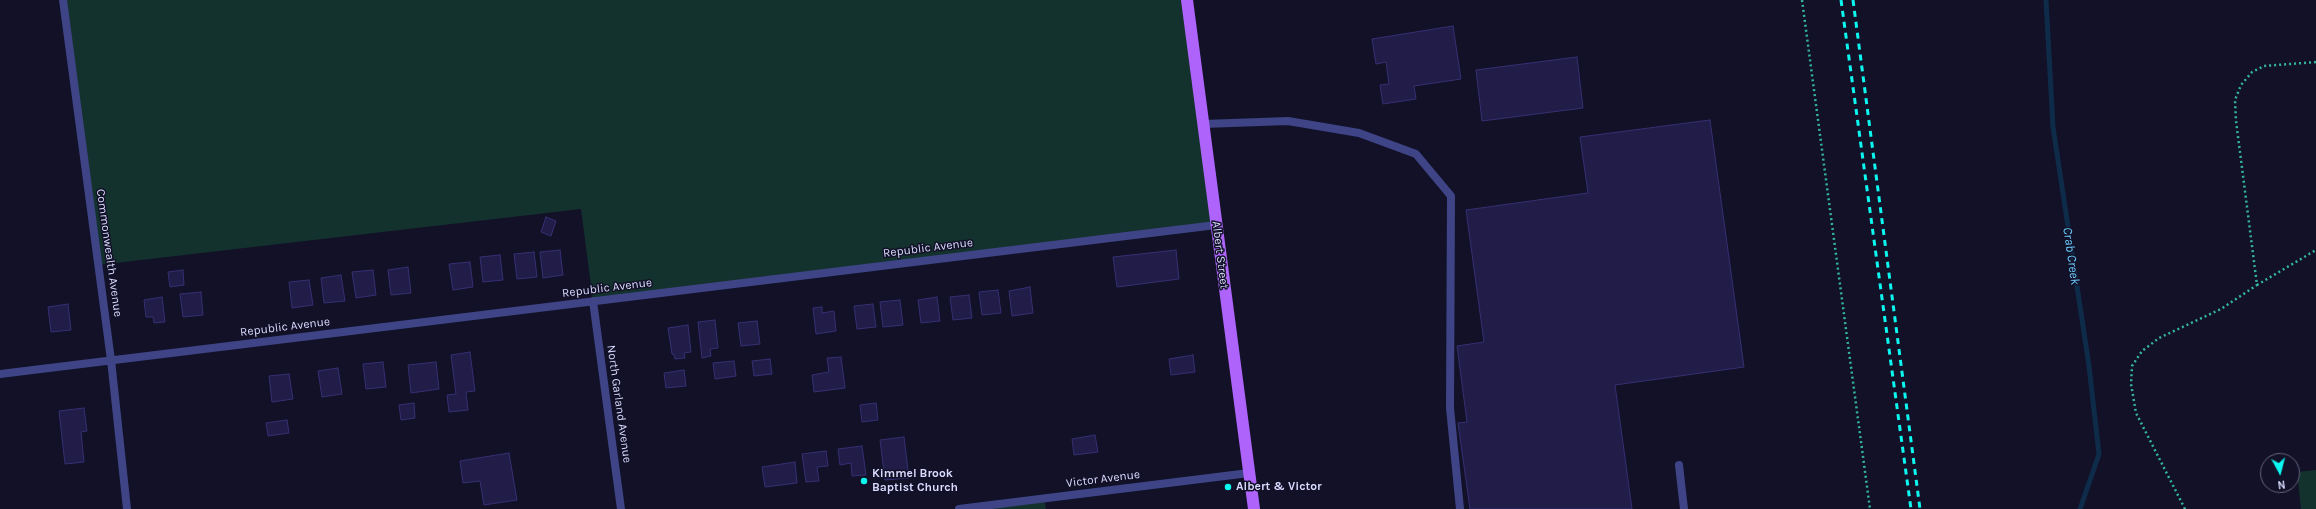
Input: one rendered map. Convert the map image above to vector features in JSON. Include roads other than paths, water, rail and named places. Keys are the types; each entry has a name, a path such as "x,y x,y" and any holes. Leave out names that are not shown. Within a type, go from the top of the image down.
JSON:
{"main road":[{"name":"Albert Street","path":"1187,0 1254,509"}],"street":[{"name":"Commonwealth Avenue","path":"63,0 111,360 127,509"},
{"path":"1203,124 1288,121 1359,133 1416,154 1451,196 1450,408 1460,509"},
{"name":"Republic Avenue","path":"0,374 1216,225"},
{"name":"North Garland Avenue","path":"593,301 621,509"},
{"path":"1679,465 1684,509"},
{"name":"Victor Avenue","path":"959,509 1249,473"}],"waterway":[{"name":"Crab Creek","path":"2046,0 2053,127 2089,366 2099,454 2080,509"}],"railway":[{"path":"1841,0 1911,509"},
{"path":"1853,0 1920,509"}],"place":[{"name":"Kimmel Brook Baptist Church","path":"864,481"},
{"name":"Albert & Victor","path":"1228,487"}]}
